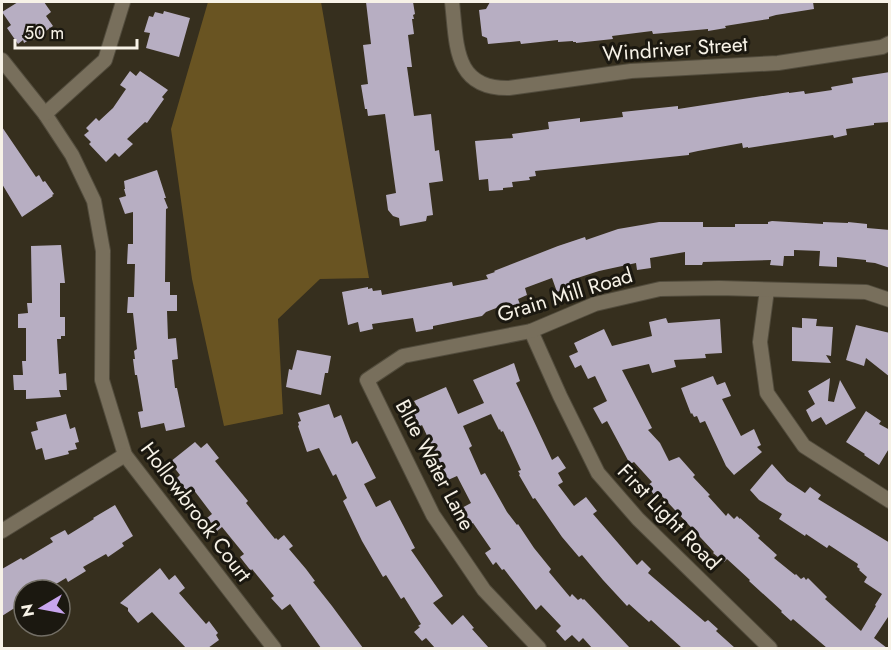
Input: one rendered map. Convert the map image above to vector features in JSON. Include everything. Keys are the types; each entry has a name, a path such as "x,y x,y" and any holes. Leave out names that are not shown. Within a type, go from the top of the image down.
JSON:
{"street":[{"path":"45,114 105,60 123,2"},
{"name":"Windriver Street","path":"452,2 459,54 468,73 482,84 491,87 509,88 631,71 778,63 890,44"},
{"name":"Hollowbrook Court","path":"2,60 45,114 72,155 94,201 103,251 102,380 125,455 274,648"},
{"name":"Grain Mill Road","path":"367,380 403,356 531,331 595,304 660,289 866,292 890,300"},
{"path":"767,290 760,342 767,393 804,446 890,501"},
{"name":"First Light Road","path":"531,331 598,473 655,536 771,648"},
{"name":"Blue Water Lane","path":"367,380 433,515 483,590 539,648"},
{"path":"2,531 125,455"}],"shaded area":[{"path":"208,2 321,2 369,278 320,279 278,319 283,414 224,426 192,279 171,129"}],"building":[{"path":"18,2 44,2 51,12 46,16 53,26 33,40 32,38 24,43 23,40 18,44 7,28 11,25 2,12"},
{"path":"366,2 413,2 414,34 408,35 412,67 407,67 414,116 431,114 435,151 439,150 443,181 429,183 433,215 427,216 426,221 400,226 399,218 393,216 388,210 386,195 396,193 385,114 368,116 361,85 368,84 363,45 371,44"},
{"path":"490,2 813,2 814,9 776,15 769,19 708,31 708,29 653,34 652,31 612,36 613,39 576,43 573,41 558,42 558,40 521,44 520,41 488,44 487,38 482,36 479,10 486,9"},
{"path":"164,11 190,18 179,57 146,48 150,33 144,32 149,16 153,17 155,12 163,14"},
{"path":"130,71 136,76 140,71 168,90 147,123 145,122 127,139 133,144 119,157 115,153 106,162 89,144 91,142 84,135 89,131 86,128 96,118 99,121 113,108 126,89 120,85"},
{"path":"890,72 890,122 846,129 847,135 834,138 833,135 748,148 743,148 742,143 689,153 689,155 535,171 536,176 529,177 530,180 512,182 513,187 503,188 503,190 489,191 488,179 479,180 475,141 513,138 512,134 549,129 548,122 580,118 580,122 623,117 622,112 678,106 678,109 789,92 804,91 805,94 832,90 831,87 853,83 852,78"},
{"path":"2,127 36,177 39,175 54,194 22,217 2,184"},
{"path":"157,170 168,208 166,209 165,282 170,282 170,295 177,295 177,311 167,311 168,339 176,338 178,359 172,360 175,388 177,388 185,427 166,431 164,423 141,428 138,412 143,411 133,359 135,359 134,351 137,349 133,313 127,313 128,297 134,297 135,264 127,264 128,244 133,244 133,212 125,214 119,198 126,196 124,181"},
{"path":"772,221 823,224 823,222 848,222 867,224 867,228 890,230 890,268 866,262 866,260 837,257 837,267 819,266 820,251 794,250 794,256 784,256 783,266 770,265 771,260 703,262 702,265 685,265 685,252 650,258 651,268 637,270 636,263 599,271 571,280 574,286 557,292 552,278 525,288 527,295 518,299 521,307 507,312 504,305 482,316 433,326 433,329 416,332 413,318 372,324 373,329 360,332 358,322 348,325 342,292 368,287 373,291 381,290 382,295 452,282 453,286 488,279 486,275 494,271 585,237 586,240 618,229 659,222 703,222 703,227 735,227 735,224 768,224"},
{"path":"61,245 65,283 60,283 60,317 65,317 65,336 57,339 59,374 66,373 67,390 59,390 61,397 26,399 26,390 14,390 13,375 23,375 22,361 26,361 26,328 18,328 18,314 28,313 27,303 32,303 31,246"},
{"path":"666,318 668,323 720,319 722,353 705,354 706,358 674,360 676,367 652,373 649,364 622,370 652,428 648,430 660,443 669,461 679,457 726,516 728,513 734,519 737,516 740,518 777,555 774,558 801,579 808,578 827,597 825,599 861,631 882,594 864,582 867,577 859,570 858,564 829,545 827,548 779,519 782,514 759,500 750,490 772,464 787,481 805,493 810,487 821,495 818,499 890,543 890,614 874,638 887,648 827,648 793,619 791,621 727,559 724,562 713,553 660,494 656,497 647,486 652,482 634,462 630,464 607,421 602,424 593,408 607,401 595,376 588,379 581,365 575,368 569,356 578,352 574,343 604,329 612,346 652,336 649,322"},
{"path":"802,318 817,319 816,326 833,327 831,356 826,355 831,363 792,361 792,327 802,328"},
{"path":"856,325 890,333 890,377 866,358 864,366 846,360"},
{"path":"297,350 331,356 321,395 286,387 289,369 292,370"},
{"path":"514,363 520,381 516,383 552,460 558,456 566,468 558,473 563,482 558,485 574,506 586,497 597,511 593,514 637,565 642,560 651,569 648,573 705,622 708,620 718,629 716,631 735,648 682,648 651,620 649,622 629,604 627,606 582,555 579,557 535,498 533,499 519,475 518,471 521,470 503,431 499,430 491,414 463,426 472,446 469,448 481,475 485,473 507,512 551,569 549,572 570,597 572,594 578,600 584,599 630,648 592,648 583,638 579,642 572,635 565,641 556,631 561,626 541,605 536,610 504,569 502,570 496,562 493,565 485,553 491,549 473,523 466,526 458,510 471,503 457,476 448,480 422,425 417,428 410,414 419,410 414,401 446,387 458,414 484,403 473,380"},
{"path":"713,376 717,385 725,382 731,396 722,399 741,436 754,429 761,445 757,447 762,452 734,475 726,466 705,421 700,423 697,416 694,417 691,414 681,388"},
{"path":"830,378 828,401 834,402 840,380 856,408 826,425 821,417 812,422 806,410 815,404 808,391"},
{"path":"329,404 334,418 341,415 352,444 357,441 376,478 364,484 376,507 390,500 415,548 411,550 443,596 433,603 452,625 463,615 489,648 435,648 426,638 422,641 414,632 421,624 404,597 401,599 386,575 383,577 362,541 343,501 347,498 336,474 333,476 319,448 307,452 298,426 298,422 301,421 298,413"},
{"path":"866,411 881,421 879,424 890,430 890,447 879,465 846,442"},
{"path":"66,414 70,429 75,427 79,442 75,443 77,449 68,451 69,454 45,460 42,448 36,450 31,432 38,430 36,422"},
{"path":"195,442 201,448 207,443 219,458 215,461 275,539 278,540 284,535 293,546 289,549 363,648 321,648 290,604 282,610 271,598 274,596 240,557 244,554 222,527 217,531 207,518 212,514 193,489 188,493 177,478 180,475 170,462"},
{"path":"115,505 133,536 122,543 124,546 108,557 106,554 83,567 86,571 72,580 12,578 12,610 2,616 2,569 21,558 23,560 53,542 50,538 65,530 68,535"},
{"path":"160,568 169,580 175,575 185,588 179,593 206,624 209,621 218,633 216,635 219,640 208,648 186,648 152,612 138,623 128,608 120,603"}]}
